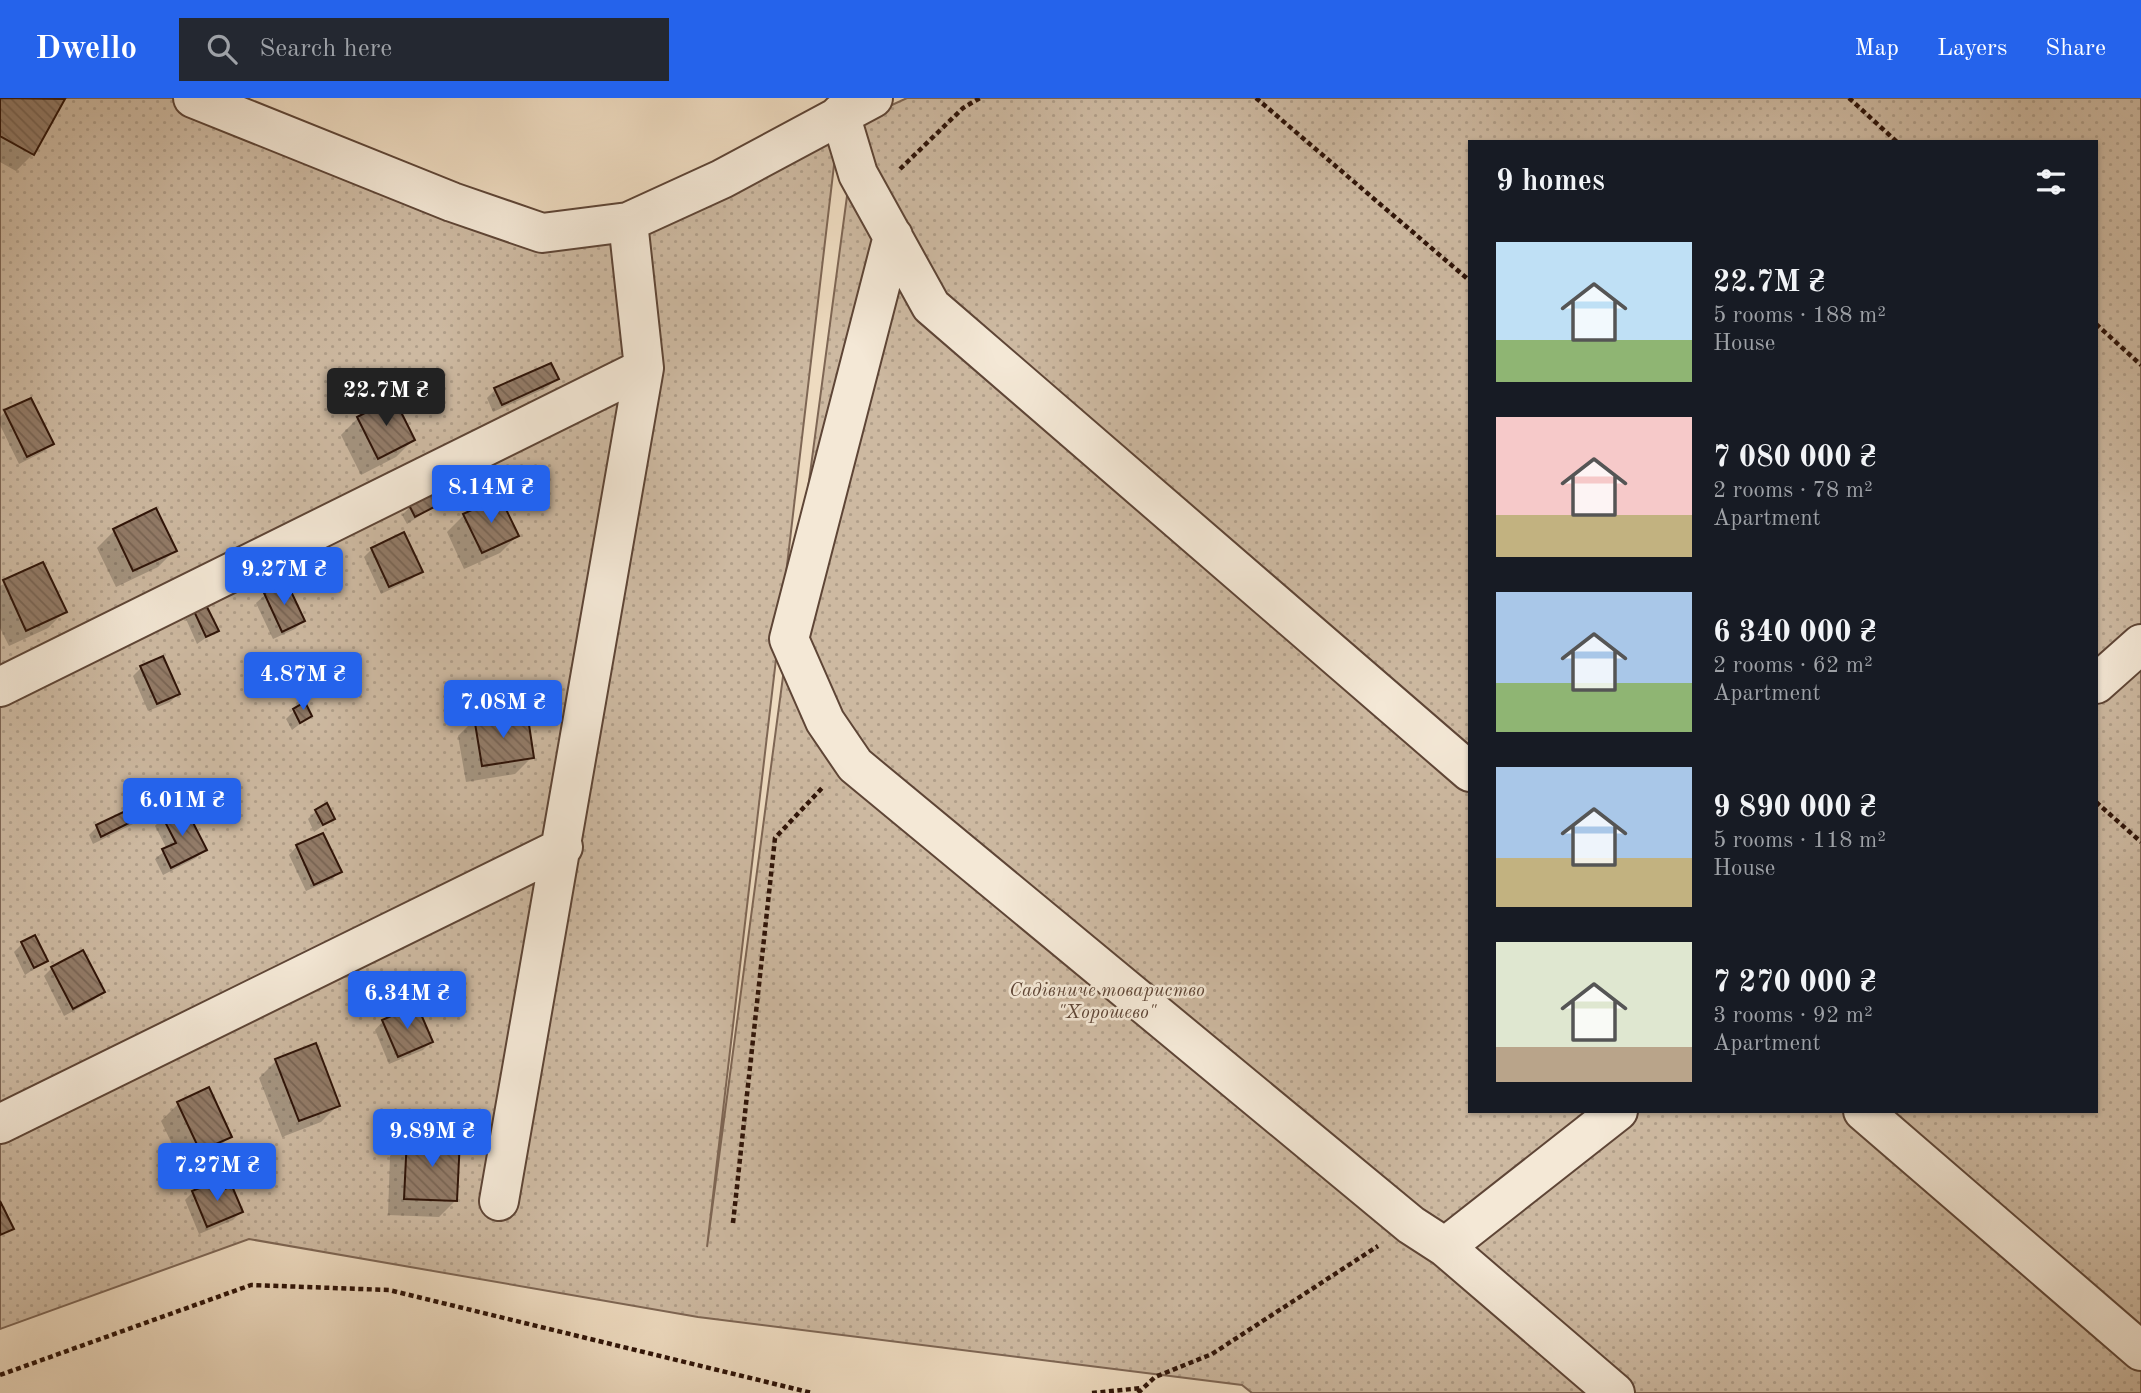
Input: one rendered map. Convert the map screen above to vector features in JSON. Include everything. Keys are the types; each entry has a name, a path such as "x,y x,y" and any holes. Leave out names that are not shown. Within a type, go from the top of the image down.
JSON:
{"street":[{"path":"193,98 452,202 542,233 628,222 722,179 857,106 858,174 931,306 1468,770"},
{"path":"499,1201 645,368 628,222"},
{"path":"893,236 789,639 825,721 855,765 1411,1225 1445,1247 1615,1393"},
{"path":"0,687 645,368"},
{"path":"2098,682 2141,644"},
{"path":"0,1125 563,847"},
{"path":"1445,1247 1615,1113"},
{"path":"1865,1113 2141,1351"}],"path":[{"path":"858,174 900,169 963,108 980,98"},
{"path":"1256,98 1468,279"},
{"path":"1849,98 1895,140"},
{"path":"2098,326 2141,365"},
{"path":"733,1223 775,838 821,789 855,765"},
{"path":"2098,804 2141,842"},
{"path":"1138,1393 1155,1377 1212,1354 1411,1225"},
{"path":"0,1375 251,1285 389,1290 812,1393"},
{"path":"1091,1393 1143,1388"}],"green space":[{"name":"Садівниче товариство \"Хорошево\"","path":"0,98 199,98 542,233 628,222 840,114 707,1247 857,121 907,98 2141,98 2141,1393 1252,1393 1242,1385 698,1317 249,1239 0,1329"}],"building":[{"path":"0,98 65,99 34,155 0,136"},
{"path":"551,363 559,379 502,405 494,388"},
{"path":"31,398 54,444 27,457 4,410"},
{"path":"394,398 415,440 378,459 357,417"},
{"path":"432,494 438,505 415,517 409,505"},
{"path":"500,497 519,536 482,553 463,514"},
{"path":"156,508 177,551 133,571 113,529"},
{"path":"404,532 423,572 389,587 371,548"},
{"path":"43,562 67,612 26,631 3,580"},
{"path":"287,583 305,621 282,632 264,593"},
{"path":"205,603 219,631 206,637 193,609"},
{"path":"163,656 180,694 157,704 140,666"},
{"path":"305,702 312,716 300,723 293,709"},
{"path":"494,714 495,723 528,718 534,758 482,766 474,717"},
{"path":"327,803 335,819 323,825 315,810"},
{"path":"138,805 143,816 101,837 96,825"},
{"path":"184,805 207,850 171,868 162,849 176,843 162,816"},
{"path":"323,833 342,872 314,885 296,845"},
{"path":"35,935 48,961 34,968 21,942"},
{"path":"83,950 105,992 73,1009 51,967"},
{"path":"417,1005 433,1042 398,1057 382,1020"},
{"path":"316,1043 340,1106 299,1121 275,1059"},
{"path":"209,1087 232,1137 200,1151 177,1102"},
{"path":"407,1137 460,1139 457,1201 404,1199"},
{"path":"216,1181 220,1191 232,1186 243,1212 207,1227 192,1191"},
{"path":"0,1201 14,1229 0,1235"}]}
